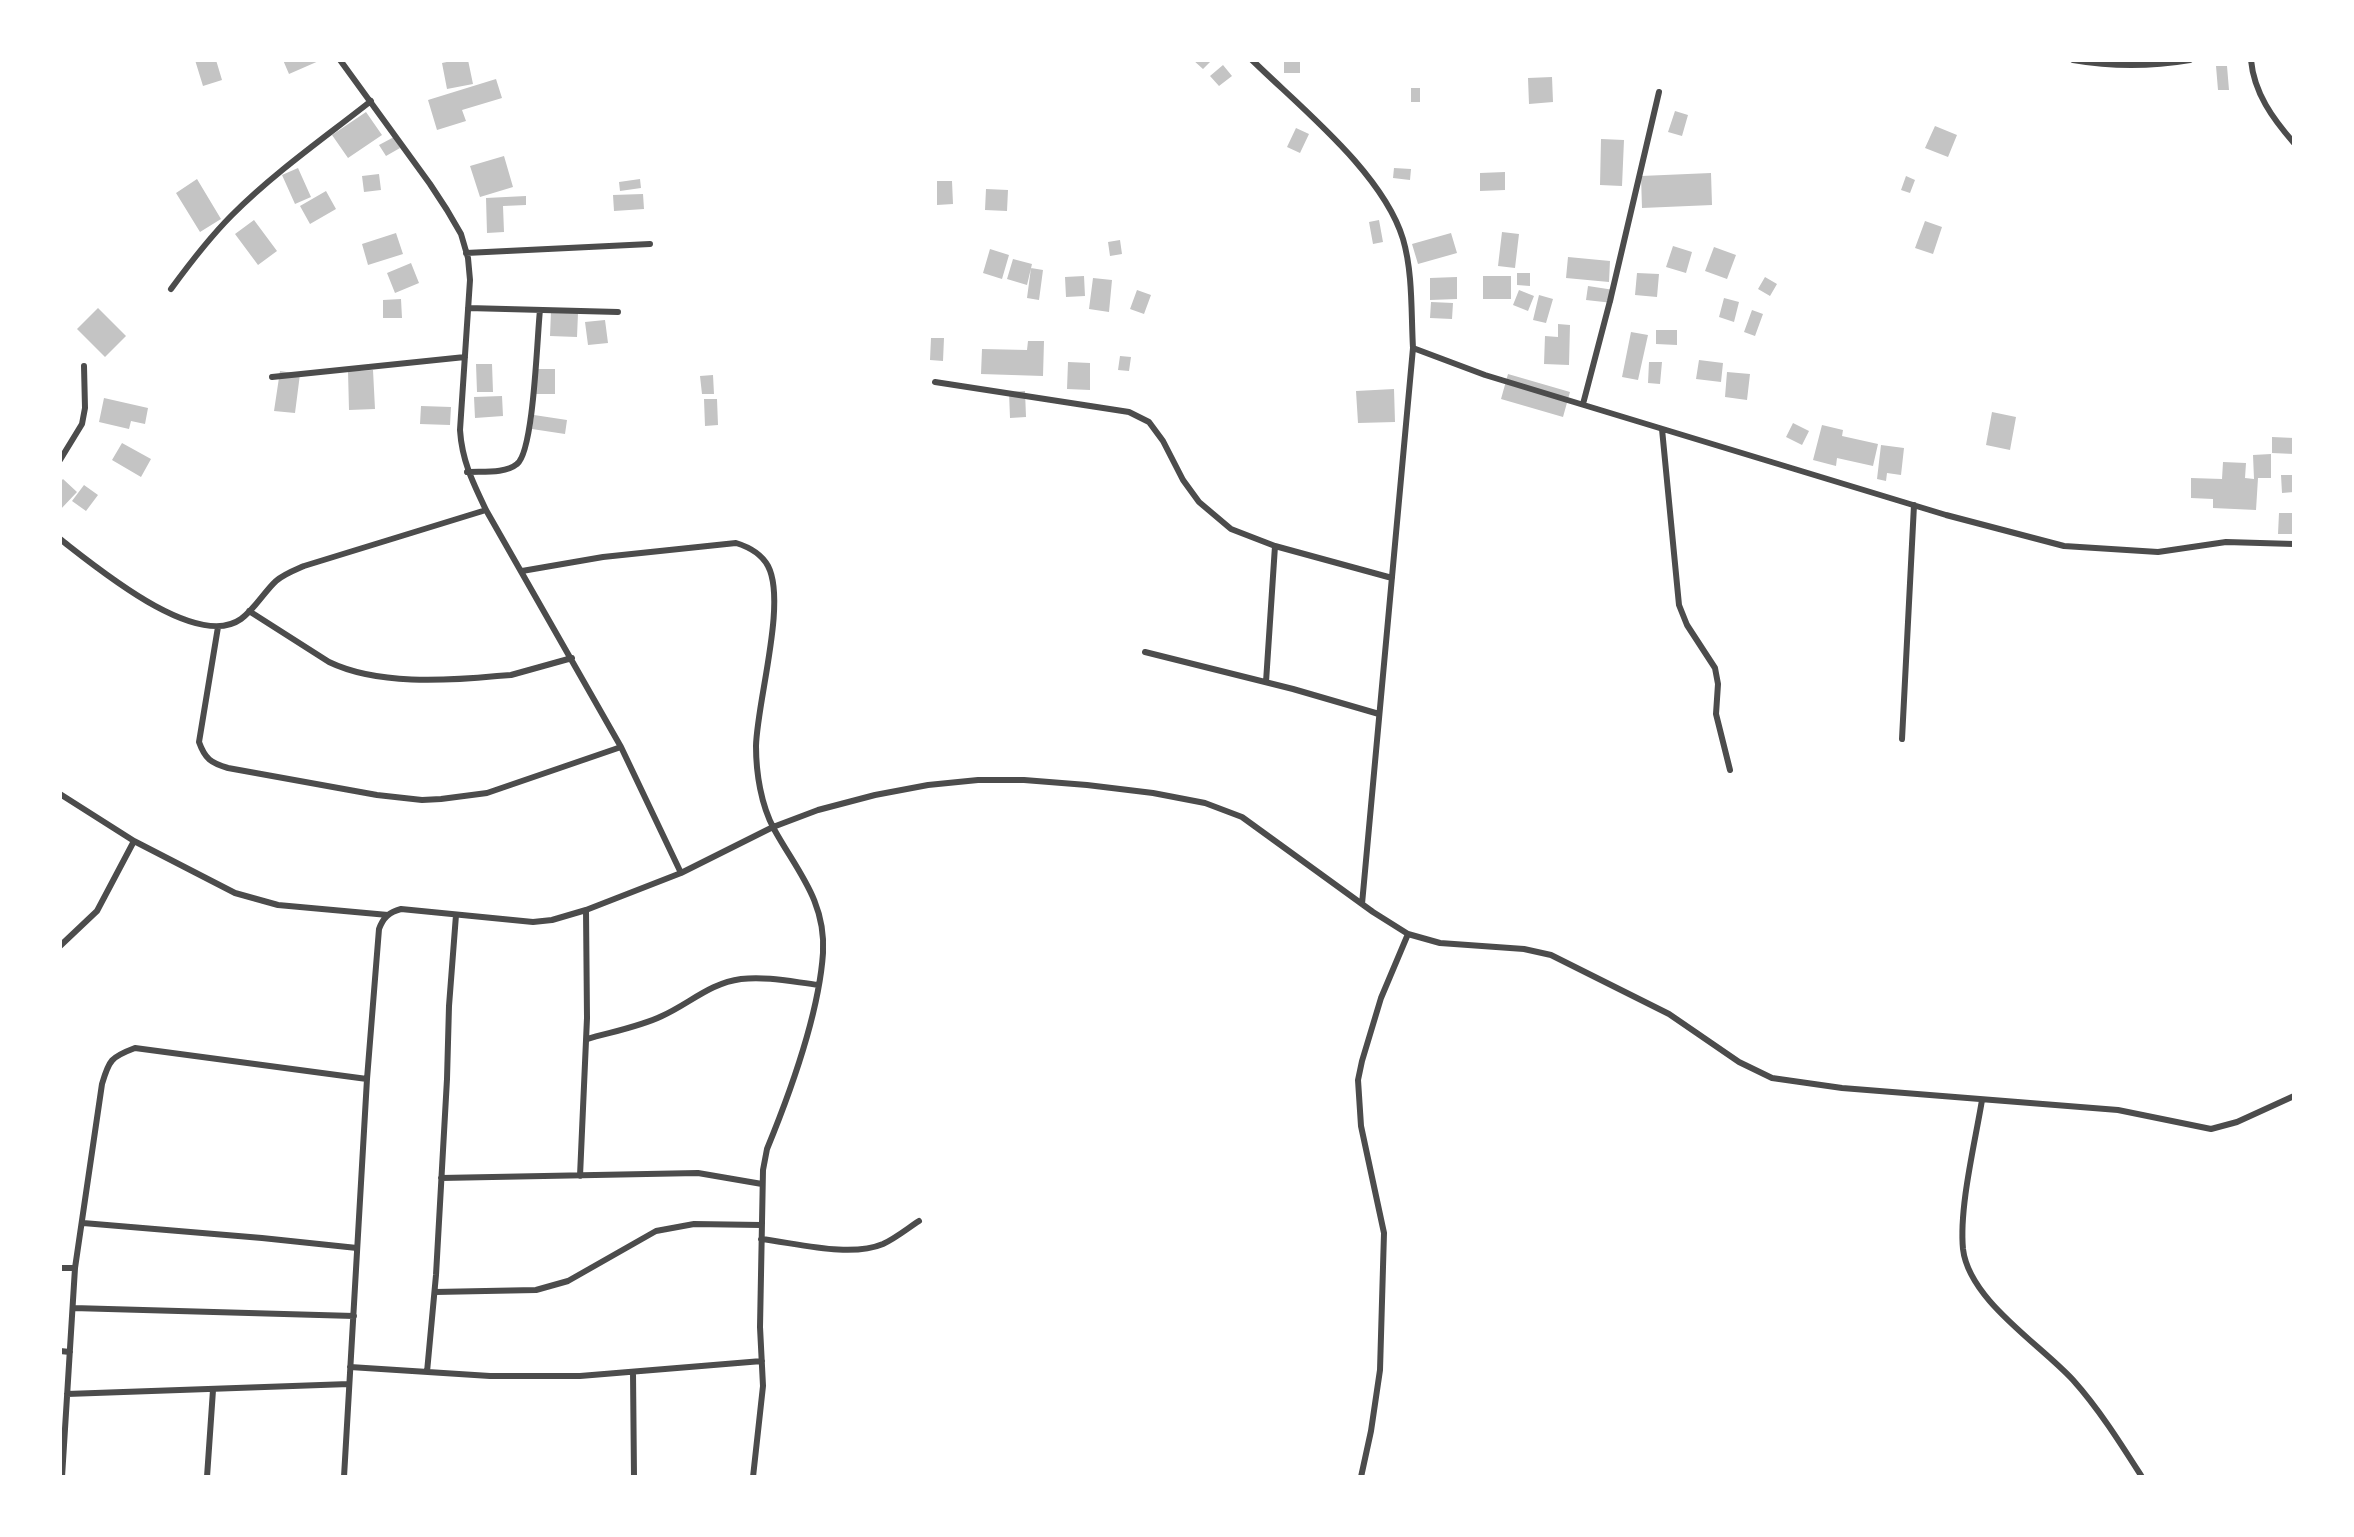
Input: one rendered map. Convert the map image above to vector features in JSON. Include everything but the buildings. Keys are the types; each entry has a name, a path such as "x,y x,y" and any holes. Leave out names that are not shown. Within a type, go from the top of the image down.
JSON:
{"street":[{"path":"340,60 430,184 461,234 470,280 460,430 467,472 486,510 621,747 681,873"},
{"path":"1252,60 1339,145 1371,181 1390,207 1403,239 1408,265 1413,348 1362,904"},
{"path":"2073,60 2122,67 2190,60"},
{"path":"2251,60 2257,87 2269,111 2294,143"},
{"path":"1583,404 1610,301 1659,92"},
{"path":"171,289 194,258 234,213 271,180 370,101"},
{"path":"466,253 650,244"},
{"path":"468,308 618,312"},
{"path":"467,472 512,468 524,456 530,424 540,310"},
{"path":"1413,348 1485,375 1662,429 1914,505 2064,546 2158,552 2226,542 2294,544"},
{"path":"272,377 465,357"},
{"path":"60,460 82,424 85,408 84,366"},
{"path":"935,382 1130,412 1149,422 1163,441 1183,480 1199,502 1231,530 1275,546 1392,578"},
{"path":"1662,429 1679,605 1687,625 1715,668 1718,684 1716,714 1730,770"},
{"path":"1902,739 1914,505"},
{"path":"60,538 124,588 186,619 218,627 242,618 277,581 304,566 486,510"},
{"path":"522,571 720,543 747,546 758,553 769,567 774,604 772,634 757,725 756,766 760,788 773,827 805,878 815,900 822,927 823,953 819,985 805,1040 767,1149 762,1184 760,1327 763,1386 753,1477"},
{"path":"1266,682 1275,546"},
{"path":"249,611 329,662 341,668 382,678 511,675 572,658"},
{"path":"218,627 199,742 203,755 210,763 366,793 422,800 460,798 486,793 621,747"},
{"path":"1145,652 1266,682 1379,714"},
{"path":"344,1477 367,1079 379,930 383,920 401,909 542,922 586,910 681,873 773,827 818,810 875,795 928,785 978,780 1024,780 1153,793 1205,803 1242,817 1362,904 1408,934 1440,943 1524,950 1551,955 1670,1014 1739,1062 1772,1078 1842,1088 2118,1110 2211,1129 2237,1122 2294,1096"},
{"path":"60,794 134,840 235,893 278,905 388,915"},
{"path":"60,946 97,911 134,840"},
{"path":"580,1176 587,1039 586,910"},
{"path":"428,1372 435,1292 447,1079 448,1006 456,915"},
{"path":"1361,1477 1371,1431 1380,1370 1384,1233 1361,1126 1358,1080 1381,998 1408,934"},
{"path":"587,1039 663,1016 705,990 740,979 763,978 819,985"},
{"path":"62,1477 75,1268 102,1084 108,1063 120,1054 135,1048 153,1049 367,1079"},
{"path":"1982,1100 1963,1228 1963,1251 1971,1272 1979,1289 1993,1305 2073,1381 2103,1418 2142,1477"},
{"path":"441,1178 698,1173 762,1184"},
{"path":"761,1239 836,1249 867,1247 883,1244 919,1221"},
{"path":"83,1223 357,1248"},
{"path":"435,1292 536,1290 568,1281 656,1231 694,1224 761,1225"},
{"path":"60,1268 75,1268"},
{"path":"73,1308 354,1316"},
{"path":"60,1351 70,1352"},
{"path":"350,1367 490,1376 580,1376 762,1361"},
{"path":"633,1372 634,1477"},
{"path":"68,1394 349,1384"},
{"path":"207,1477 213,1390"}]}
